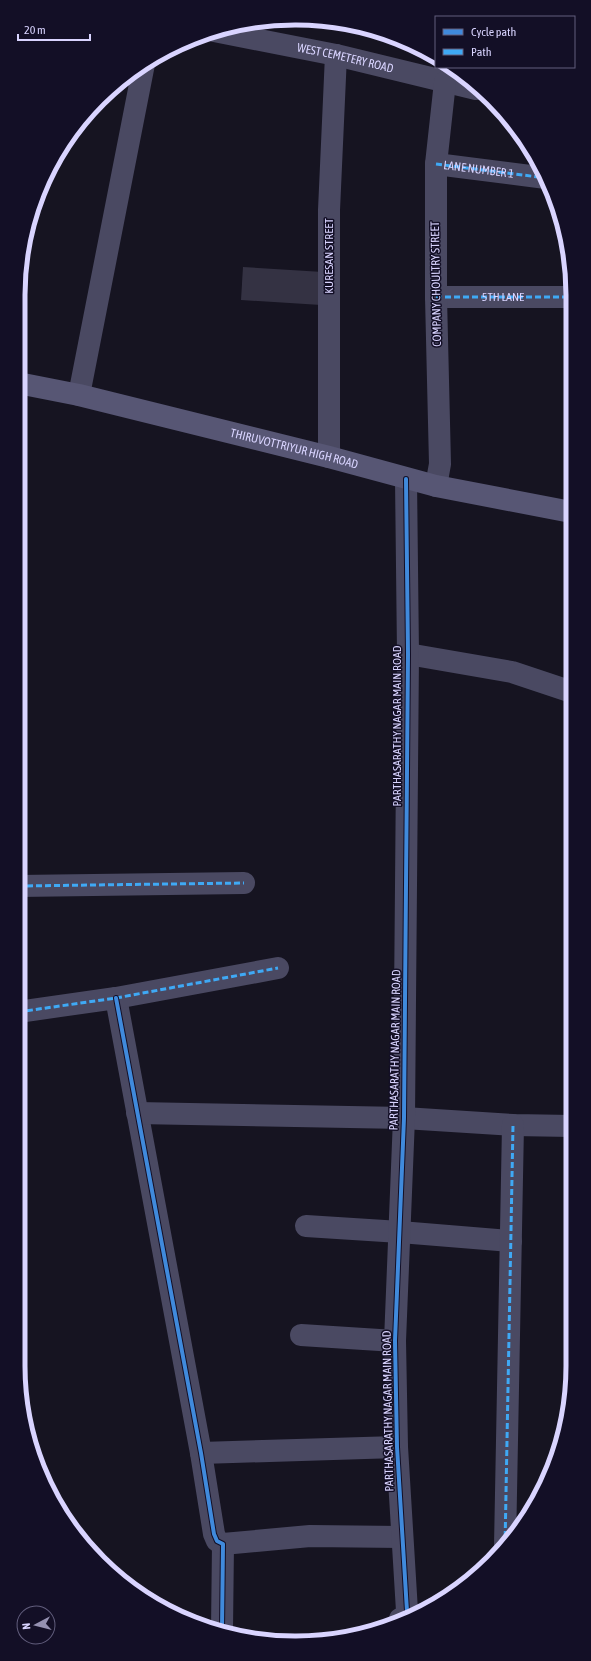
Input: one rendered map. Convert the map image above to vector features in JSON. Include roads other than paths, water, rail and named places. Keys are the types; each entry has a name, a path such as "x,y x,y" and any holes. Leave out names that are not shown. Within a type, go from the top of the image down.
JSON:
{"main road":[{"name":"THIRUVOTTRIYUR HIGH ROAD","path":"25,384 78,395 329,457 406,479 566,511"}],"street":[{"name":"WEST CEMETERY ROAD","path":"227,34 336,55 468,87"},
{"name":"KURESAN STREET","path":"329,457 329,210 336,55"},
{"path":"78,395 142,73"},
{"name":"COMPANY CHOULTRY STREET","path":"436,486 440,464 436,297 436,164 445,82"},
{"name":"LANE NUMBER 1","path":"436,164 538,177"},
{"name":"5TH LANE","path":"436,297 566,297"},
{"name":"PARTHASARATHY NAGAR MAIN ROAD","path":"406,479 408,654 404,1118 395,1341 397,1447 407,1612"},
{"path":"408,654 512,672 566,690"},
{"path":"25,886 244,882"},
{"path":"25,1011 116,998 278,968"},
{"path":"116,998 201,1453 214,1534 217,1541 223,1544 310,1536 402,1537"},
{"path":"137,1113 404,1118 513,1125 566,1126"},
{"path":"505,1536 513,1125"},
{"path":"306,1226 510,1241"},
{"path":"301,1335 395,1341"},
{"path":"201,1453 397,1447"},
{"path":"222,1626 223,1544"}]}
